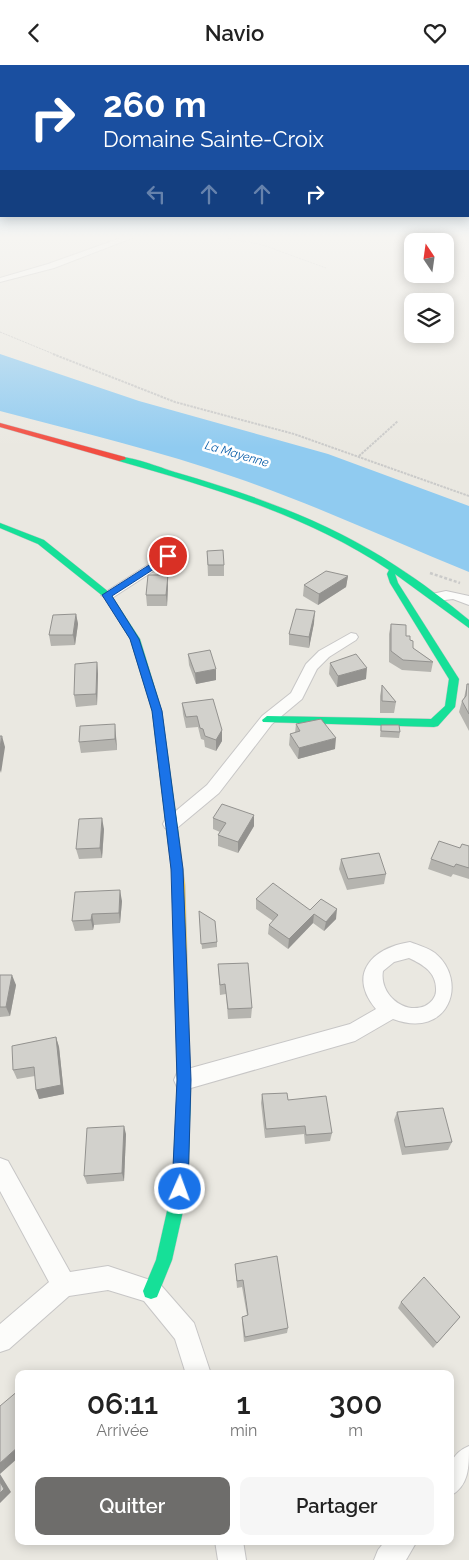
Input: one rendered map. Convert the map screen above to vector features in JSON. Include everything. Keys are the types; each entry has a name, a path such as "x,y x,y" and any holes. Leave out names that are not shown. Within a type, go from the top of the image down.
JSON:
{"street":[{"path":"0,425 174,475 262,503 318,526 394,568 437,597 469,625"},
{"path":"0,525 41,542 107,595 135,639 157,711 179,885 184,1080 180,1189 164,1259 152,1291"},
{"path":"107,595 168,556"},
{"path":"267,720 434,723 450,707 454,679 394,583 391,574 394,568"},
{"path":"437,597 448,594 460,596 469,601"},
{"path":"171,823 214,789 267,720 297,696 311,667 324,654 351,637"},
{"path":"184,1080 355,1032 392,1010"},
{"path":"0,1169 64,1285"},
{"path":"0,1340 64,1285 108,1278 152,1291 184,1332 198,1370"},
{"path":"454,1478 469,1459"},
{"path":"230,1545 232,1560"},
{"path":"388,1560 400,1545"}],"path":[{"path":"0,332 175,402 253,421 359,456 469,496"},
{"path":"359,456 398,421"}],"water":[{"name":"La Mayenne","path":"0,354 139,401 328,454 469,506 469,572 325,511 208,468 149,450 0,411"}],"building":[{"path":"223,550 224,565 208,565 207,551"},
{"path":"326,571 348,576 319,594 304,585"},
{"path":"148,575 168,575 166,595 146,595"},
{"path":"296,609 315,611 309,637 289,634"},
{"path":"76,614 73,635 49,635 53,615"},
{"path":"391,624 406,625 406,636 410,636 410,640 413,641 413,648 433,662 403,660 391,651"},
{"path":"210,650 216,669 195,673 188,654"},
{"path":"356,654 367,668 338,676 330,663"},
{"path":"97,662 96,694 74,695 75,664"},
{"path":"467,684 469,684 469,714 462,701 466,696"},
{"path":"382,685 396,702 382,701"},
{"path":"213,699 222,730 216,740 205,736 203,729 200,728 197,716 186,717 182,703"},
{"path":"321,719 336,738 299,748 290,734 300,731 296,724"},
{"path":"115,724 115,739 79,742 80,726"},
{"path":"381,725 399,725 400,732 381,731"},
{"path":"222,804 254,815 238,842 218,835 226,823 213,818"},
{"path":"102,818 100,848 76,849 79,819"},
{"path":"439,841 460,848 462,844 469,846 469,868 456,864 454,867 431,859"},
{"path":"379,853 386,874 348,879 341,859"},
{"path":"273,883 310,910 321,899 337,909 326,922 314,914 289,939 269,925 278,915 256,899"},
{"path":"120,890 119,913 92,914 91,920 72,921 75,892"},
{"path":"199,911 215,921 217,942 201,944"},
{"path":"248,963 252,1008 228,1009 225,984 220,985 218,964"},
{"path":"0,975 12,975 6,1007 0,1007"},
{"path":"56,1037 61,1085 36,1090 34,1067 13,1070 12,1046"},
{"path":"287,1093 288,1100 326,1096 332,1133 306,1135 305,1126 266,1129 262,1094"},
{"path":"443,1108 452,1142 405,1147 397,1112"},
{"path":"124,1126 122,1173 84,1176 87,1128"},
{"path":"277,1256 288,1328 245,1337 242,1317 248,1315 243,1280 237,1281 235,1264"},
{"path":"424,1277 460,1317 437,1343 401,1302"},
{"path":"15,1393 15,1450 0,1463 0,1406"},
{"path":"0,1482 4,1489 0,1493"}],"traffic: fast":[{"path":"122,459 231,492 285,512 355,545 422,588 469,625"},
{"path":"0,525 41,542 107,595 135,639 157,711 174,844"},
{"path":"267,720 434,723 450,707 454,679 394,583 391,574 394,568"},
{"path":"151,1291 164,1260 180,1189 184,1089"}],"traffic: slow":[{"path":"174,844 179,885 184,1089"}],"traffic: jam":[{"path":"0,425 122,459"}],"route":[{"path":"168,556 107,595 135,639 157,711 179,885 184,1080 180,1189"}]}
